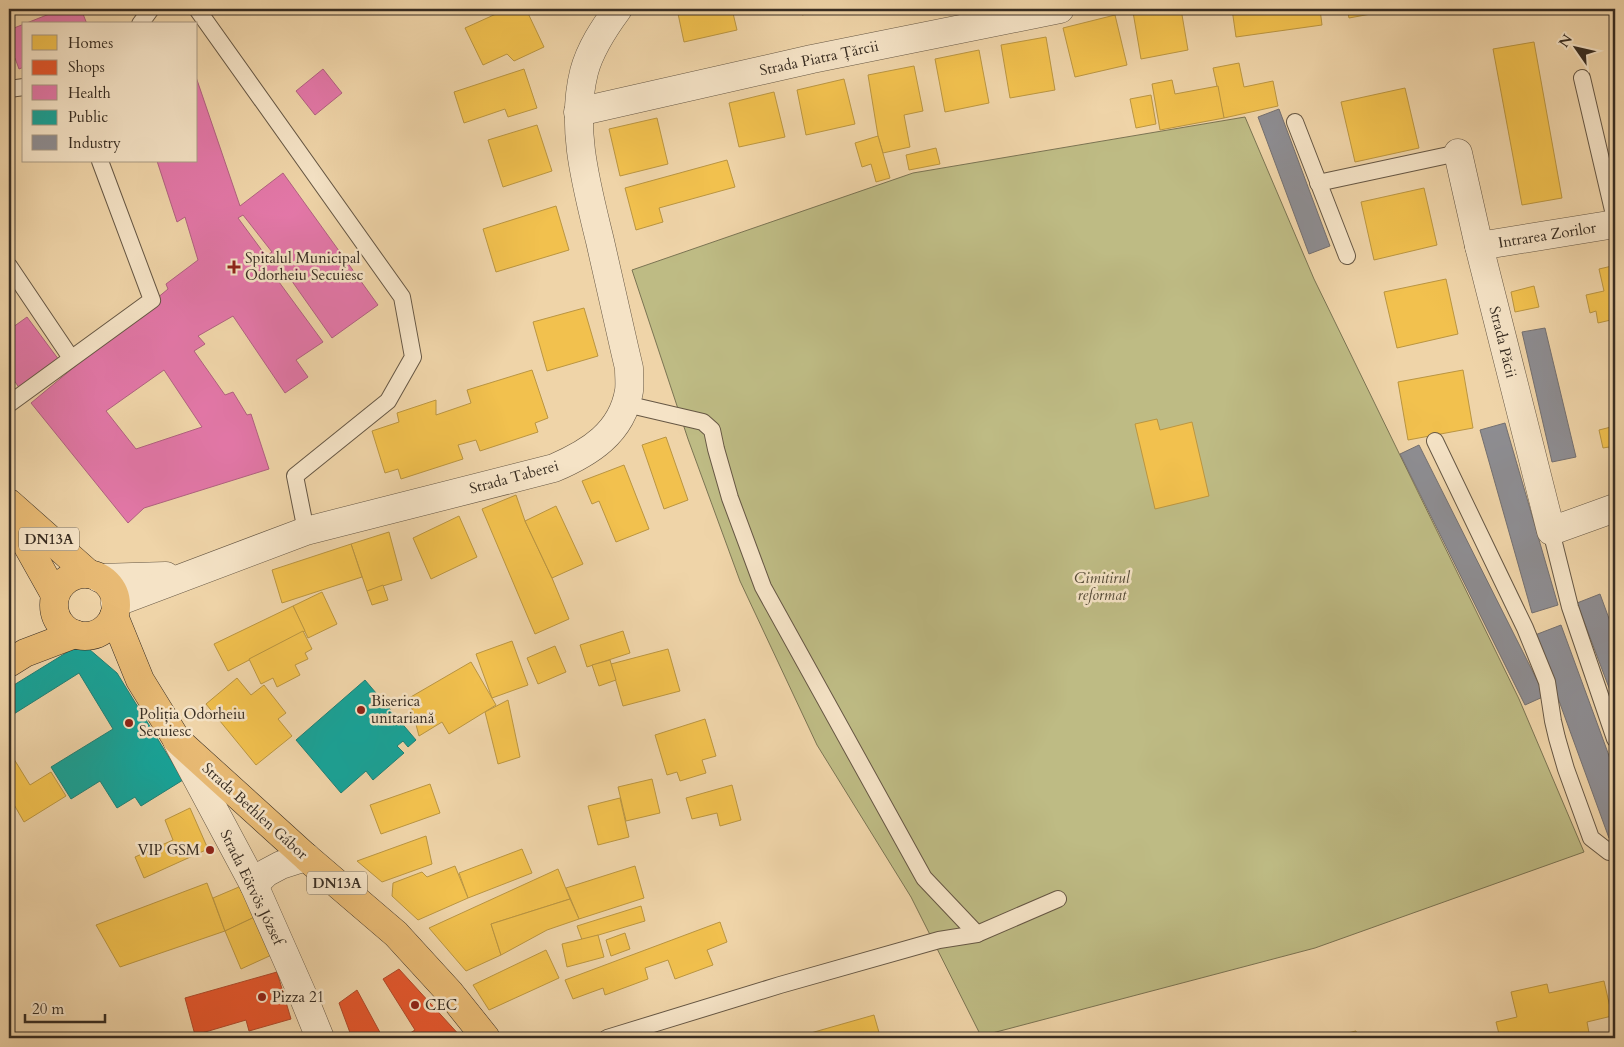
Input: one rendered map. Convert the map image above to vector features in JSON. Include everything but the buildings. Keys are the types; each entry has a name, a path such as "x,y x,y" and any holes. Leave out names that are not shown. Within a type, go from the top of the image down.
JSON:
{"main road":[{"name":"DN13A","path":"9,503 94,576 107,584 113,593 115,609 140,680"},
{"name":"DN13A","path":"9,513 55,598 54,612 58,622 65,629 81,635 140,680"},
{"path":"17,658 61,586 68,579 78,575 94,576"},
{"path":"17,658 81,635 95,634 103,630 110,623 115,609"},
{"name":"Strada Bethlen Gábor","path":"140,680 177,740 306,857 396,934 450,993 486,1038"}],"street":[{"name":"Strada Taberei","path":"115,609 187,576 306,531 554,468 589,451 605,438 626,404 629,390 629,368 584,174 578,112 582,80 591,52 603,30 618,9"},
{"name":"Strada Piatra Țărcii","path":"578,112 812,59 1060,9"},
{"name":"Strada Păcii","path":"1458,153 1479,246 1551,531"},
{"name":"Intrarea Zorilor","path":"1479,246 1615,224"},
{"path":"1551,531 1615,508"},
{"path":"94,576 187,576"},
{"name":"Strada Eötvös József","path":"177,740 254,885 320,1038"},
{"path":"254,885 266,873 281,865 306,857"}],"lane":[{"path":"141,22 151,9"},
{"path":"197,9 402,297 413,357 388,401 295,476 306,531"},
{"path":"1582,78 1615,219"},
{"path":"9,89 22,87"},
{"path":"1295,122 1347,256"},
{"path":"1318,183 1458,153"},
{"path":"9,404 152,300 100,162"},
{"path":"9,266 71,358"},
{"path":"626,404 703,422 712,430 730,498 764,587 924,878 976,934"},
{"path":"1435,441 1525,628 1547,682 1557,738 1590,838 1609,852 1615,850"},
{"path":"1551,531 1570,608 1615,739"},
{"path":"607,1038 780,985 929,943 976,934 1058,899"}],"green space":[{"name":"Cimitirul reformat","path":"1245,117 1314,279 1519,699 1584,852 1315,948 981,1036 911,897 817,745 740,581 688,439 632,270 913,173"}],"place":[{"name":"Spitalul Municipal Odorheiu Secuiesc","path":"234,267"},
{"name":"Biserica unitariană","path":"361,710"},
{"name":"Poliția Odorheiu Secuiesc","path":"129,723"},
{"name":"VIP GSM","path":"210,850"},
{"name":"Pizza 21","path":"262,997"},
{"name":"CEC","path":"415,1005"}]}
